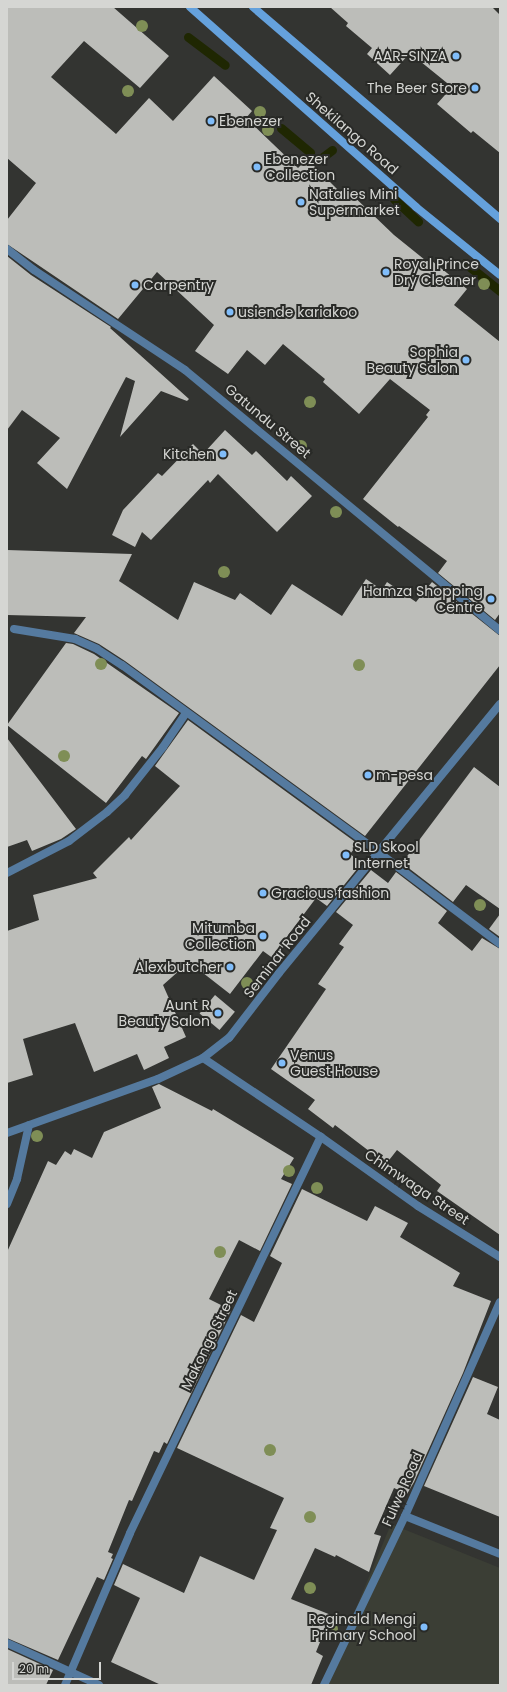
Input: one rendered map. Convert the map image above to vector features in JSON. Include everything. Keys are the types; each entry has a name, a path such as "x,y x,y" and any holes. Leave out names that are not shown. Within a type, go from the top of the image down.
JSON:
{"main road":[{"name":"Shekilango Road","path":"190,7 416,207 500,275"},
{"path":"253,7 500,219"}],"street":[{"name":"Gatundu Street","path":"7,249 34,270 185,370 500,631"},
{"path":"14,629 75,639 98,649 378,852 500,944"},
{"name":"Seminar Road","path":"7,1133 158,1079 203,1058 229,1038 279,973 500,704"},
{"path":"7,873 70,842 107,812 125,795 163,747 186,713"},
{"path":"203,1058 321,1137"},
{"path":"7,1204 17,1179 29,1126"},
{"name":"Chimwaga Street","path":"321,1137 418,1206 500,1257"},
{"name":"Makongo Street","path":"65,1685 130,1534 321,1137"},
{"name":"Fulwe Road","path":"324,1685 405,1516 500,1302"},
{"path":"405,1516 500,1554"},
{"path":"7,1643 99,1685"}],"shaded area":[{"name":"Reginald Mengi Primary School","path":"391,1524 500,1568 500,1685 324,1685"}],"building":[{"path":"7,7 113,7 169,56 140,88 84,41 51,77 116,134 149,98 173,121 214,76 252,111 246,118 298,168 307,159 342,194 346,189 394,235 430,264 432,261 467,289 454,305 500,342 500,613 495,620 438,573 447,561 399,526 398,527 363,499 428,417 426,415 430,410 390,379 359,414 323,382 325,379 283,344 265,365 247,350 228,374 195,351 214,325 157,272 118,319 7,244 7,220 36,183 7,158"},
{"path":"330,7 492,7 500,15 500,153 473,131 471,133 437,104 452,87 410,53 390,75 367,54 372,48 346,26 348,23"},
{"path":"7,256 31,275 111,327 110,328 189,399 187,401 161,391 120,437 135,381 126,377 67,489 37,463 60,438 22,410 7,430"},
{"path":"225,430 252,455 256,451 287,481 291,476 312,496 277,532 218,474 210,483 208,480 151,540 142,532 135,547 112,535 123,510 158,473 162,476 193,444 203,454"},
{"path":"7,550 132,554 119,581 178,620 194,582 235,600 240,593 271,615 292,584 342,616 366,579 382,590 387,582 416,602 432,582 500,636 500,665 365,836 125,661 99,644 74,633 86,617 7,615"},
{"path":"66,643 73,644 94,654 179,713 146,759 142,756 106,803 7,725"},
{"path":"188,720 358,844 350,854 362,863 327,906 316,898 286,938 288,941 274,959 263,951 230,994 189,962 163,985 186,1037 164,1047 169,1058 144,1070 137,1054 94,1072 75,1023 23,1039 33,1075 7,1083 7,931 39,920 33,895 97,878 93,873 129,837 131,840 180,786 155,766"},
{"path":"7,738 76,829 61,839 32,851 27,840 7,847"},
{"path":"474,767 500,787 500,909 466,885 453,902 402,863"},
{"path":"371,870 388,883 396,872 447,911 438,923 472,951 482,938 500,949 500,1235 437,1191 441,1185 397,1150 386,1164 335,1125 333,1128 308,1109 315,1100 271,1069 326,989 318,984 344,947 339,944 353,925 336,912"},
{"path":"500,914 500,937 489,929"},
{"name":"Aunt R Beauty Salon","path":"215,995 235,1012 219,1030 200,1013"},
{"path":"159,1084 212,1111 213,1109 294,1158 281,1179 292,1184 260,1251 239,1240 209,1299 231,1310 167,1444 164,1442 159,1453 154,1451 132,1501 129,1500 108,1552 113,1554 111,1558 113,1559 104,1580 97,1577 58,1660 7,1638 7,1252 48,1161 56,1165 65,1151 71,1155 74,1149 92,1158 104,1132 161,1108 152,1087"},
{"path":"302,1189 367,1221 375,1206 408,1223 400,1237 460,1273 453,1286 491,1301 463,1373 414,1482 407,1494 394,1488 374,1534 381,1536 369,1572 336,1555 335,1557 315,1548 291,1599 331,1615 316,1652 323,1656 311,1685 161,1685 111,1662 140,1598 114,1585 123,1564 184,1593 200,1556 254,1580 277,1530 270,1528 284,1498 177,1448 241,1315 254,1322 282,1263 270,1256"},
{"path":"473,1377 498,1387 487,1414 500,1420 500,1517 424,1486"},
{"path":"7,1649 53,1670 46,1685 7,1685"}],"waterway":[{"path":"188,37 225,65"},
{"path":"281,128 310,152"},
{"path":"320,159 332,150"},
{"path":"394,199 418,221"},
{"path":"465,263 500,291"}],"place":[{"name":"AAR-SINZA","path":"456,56"},
{"name":"The Beer Store","path":"475,88"},
{"name":"Ebenezer","path":"211,121"},
{"name":"Ebenezer Collection","path":"257,167"},
{"name":"Natalies Mini Supermarket","path":"301,202"},
{"name":"Royal Prince Dry Cleaner","path":"386,272"},
{"name":"Carpentry","path":"135,285"},
{"name":"usiende kariakoo","path":"230,312"},
{"name":"Sophia Beauty Salon","path":"466,360"},
{"name":"Kitchen","path":"223,454"},
{"name":"Hamza Shopping Centre","path":"491,599"},
{"name":"m-pesa","path":"368,775"},
{"name":"SLD Skool Internet","path":"346,855"},
{"name":"Gracious fashion","path":"263,893"},
{"name":"Mitumba Collection","path":"263,936"},
{"name":"Alex butcher","path":"230,967"},
{"name":"Aunt R Beauty Salon","path":"218,1013"},
{"name":"Venus Guest House","path":"282,1063"},
{"name":"Reginald Mengi Primary School","path":"424,1627"}]}
